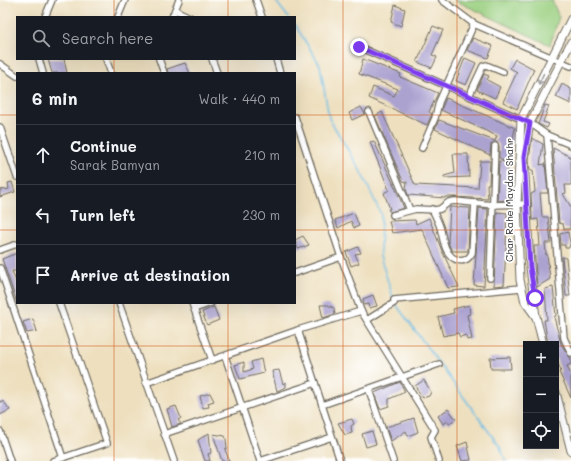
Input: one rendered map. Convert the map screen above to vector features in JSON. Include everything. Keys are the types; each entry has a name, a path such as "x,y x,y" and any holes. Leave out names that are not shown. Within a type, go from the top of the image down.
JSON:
{"main road":[{"name":"Char Rahe Maydan Shahr","path":"536,317 525,302 521,288 517,204 521,119 550,58 571,19"},
{"path":"542,341 536,317 530,267 524,157 530,123 560,61 571,42"},
{"path":"559,404 571,451"}],"street":[{"path":"45,16 52,0"},
{"path":"118,16 125,0"},
{"path":"172,16 179,0"},
{"path":"256,0 262,16"},
{"path":"442,0 474,24 571,66"},
{"path":"175,10 188,16"},
{"path":"422,148 446,86 474,24"},
{"path":"359,47 530,123 547,135 571,145"},
{"path":"39,60 43,72"},
{"path":"106,60 111,72"},
{"path":"159,60 164,72"},
{"path":"212,60 217,72"},
{"path":"276,60 280,72"},
{"path":"0,64 16,75"},
{"path":"469,96 483,66 486,65 503,72"},
{"path":"369,112 410,210"},
{"path":"296,120 341,257 362,311 435,430 431,437 439,461"},
{"path":"0,127 16,174"},
{"path":"547,135 564,338 571,353"},
{"path":"490,278 492,205 496,146"},
{"path":"393,215 410,210 440,209 448,202 455,201 492,205 526,204"},
{"path":"432,209 440,227 447,251 456,260 462,261 468,259 472,252 475,203"},
{"path":"0,250 16,244"},
{"path":"296,273 341,257"},
{"path":"0,268 63,458"},
{"path":"367,320 394,301 521,288"},
{"path":"53,461 107,443 59,304"},
{"path":"119,304 174,461"},
{"path":"192,304 212,360"},
{"path":"194,309 208,304"},
{"path":"146,383 298,330 362,311"},
{"path":"298,330 340,461"},
{"path":"225,356 260,461 276,458 332,437"},
{"path":"322,405 369,390 439,364"},
{"path":"164,434 315,383"},
{"path":"369,390 393,461"},
{"path":"0,431 10,461"}],"green space":[{"path":"454,0 552,0 559,17 550,45"}],"building":[{"path":"395,5 405,9 401,26 391,22"},
{"path":"433,26 443,30 432,55 437,57 432,68 417,62"},
{"path":"473,38 493,46 488,58 467,50"},
{"path":"465,58 476,63 466,85 456,81"},
{"path":"363,59 401,74 400,77 438,93 429,112 432,114 427,125 369,98 373,87 394,96 398,89 359,74"},
{"path":"515,59 534,69 517,109 503,102 517,72 510,68"},
{"path":"48,60 64,60 67,72 52,72"},
{"path":"185,63 190,72 168,72 167,69"},
{"path":"484,74 489,76 487,80 500,87 495,98 477,90"},
{"path":"562,84 571,89 571,104 556,97"},
{"path":"446,98 515,128 508,163 507,200 497,201 499,161 506,162 499,158 498,143 495,142 491,144 490,155 435,129 439,120 495,141 497,136 441,110"},
{"path":"545,105 549,106 543,122 549,124 547,128 538,124"},
{"path":"361,107 365,114 352,120 349,113"},
{"path":"382,112 415,185 478,188 480,161 490,161 489,184 487,184 488,199 408,195 406,189 407,182 403,181 375,116"},
{"path":"532,138 543,144 540,165 545,164 548,193 540,193 542,217 548,217 551,243 545,243 545,254 547,254 550,279 537,287 534,246 540,246 538,219 532,220 531,194 535,192 533,170 530,170 529,160"},
{"path":"374,141 404,208 390,212 388,209 390,209 384,193 389,190 370,142"},
{"path":"553,148 571,157 571,185 565,185 566,193 563,194 571,207 570,229 564,229 563,224 559,223"},
{"path":"453,154 468,154 469,177 444,178 444,176 455,173"},
{"path":"12,182 15,192 0,197 0,190 9,189 8,183"},
{"path":"450,207 470,208 468,251 452,251 450,247 448,242"},
{"path":"479,208 488,209 484,286 474,285"},
{"path":"497,212 507,213 506,248 504,285 494,286"},
{"path":"354,213 359,226 354,228 351,221 338,228 335,220"},
{"path":"429,218 442,251 459,287 448,288 422,229 392,233 389,221 415,220 416,224"},
{"path":"568,232 570,243 569,248 565,248 565,245 561,245 560,234"},
{"path":"303,236 309,245 298,249 296,240"},
{"path":"358,247 361,253 355,254 359,263 351,266 346,252"},
{"path":"16,253 16,271 12,271 16,281 16,300 2,259"},
{"path":"562,257 566,258 570,296 566,296"},
{"path":"553,287 556,316 554,317 561,344 571,359 571,364 567,366 571,375 571,398 559,372 561,371 559,366 559,341 548,341 544,320 547,320 545,289"},
{"path":"373,295 377,306 369,308 368,304 364,305 363,299"},
{"path":"320,305 328,305 334,308 335,314 323,318"},
{"path":"469,305 470,314 467,315 472,339 467,340 466,335 460,337 458,333 443,336 438,317 454,313 453,309"},
{"path":"214,307 219,320 207,325 202,312"},
{"path":"33,319 37,331 27,333 23,322"},
{"path":"510,357 511,369 491,369 490,358"},
{"path":"261,359 264,373 240,379 235,365 244,362 244,372 253,369 251,362"},
{"path":"279,370 283,384 286,382 286,387 277,391 272,371"},
{"path":"424,380 431,392 429,396 423,398 415,386"},
{"path":"400,382 405,392 389,399 389,406 380,409 374,393"},
{"path":"210,393 214,401 208,403 209,407 203,408 200,396"},
{"path":"0,401 4,402 10,410 0,415"},
{"path":"176,406 181,418 178,420 181,424 172,427 167,409"},
{"path":"448,409 456,419 449,424 448,421 443,424 438,416"},
{"path":"414,418 418,432 408,436 406,431 391,441 386,427"},
{"path":"352,419 354,424 351,426 352,433 345,435 338,423"},
{"path":"372,431 376,444 366,447 362,434"},
{"path":"209,433 211,453 208,454 210,461 205,461 198,440"},
{"path":"213,434 225,436 227,448 225,449 229,461 222,461"},
{"path":"467,442 471,460 462,461 457,446"}],"waterway":[{"path":"275,0 287,16"},
{"path":"296,27 320,65 329,118 360,170 381,214 380,256 393,298"},
{"path":"395,303 500,447 506,461"}],"route":[{"path":"359,47 530,123 524,157 530,267 535,298"}]}
